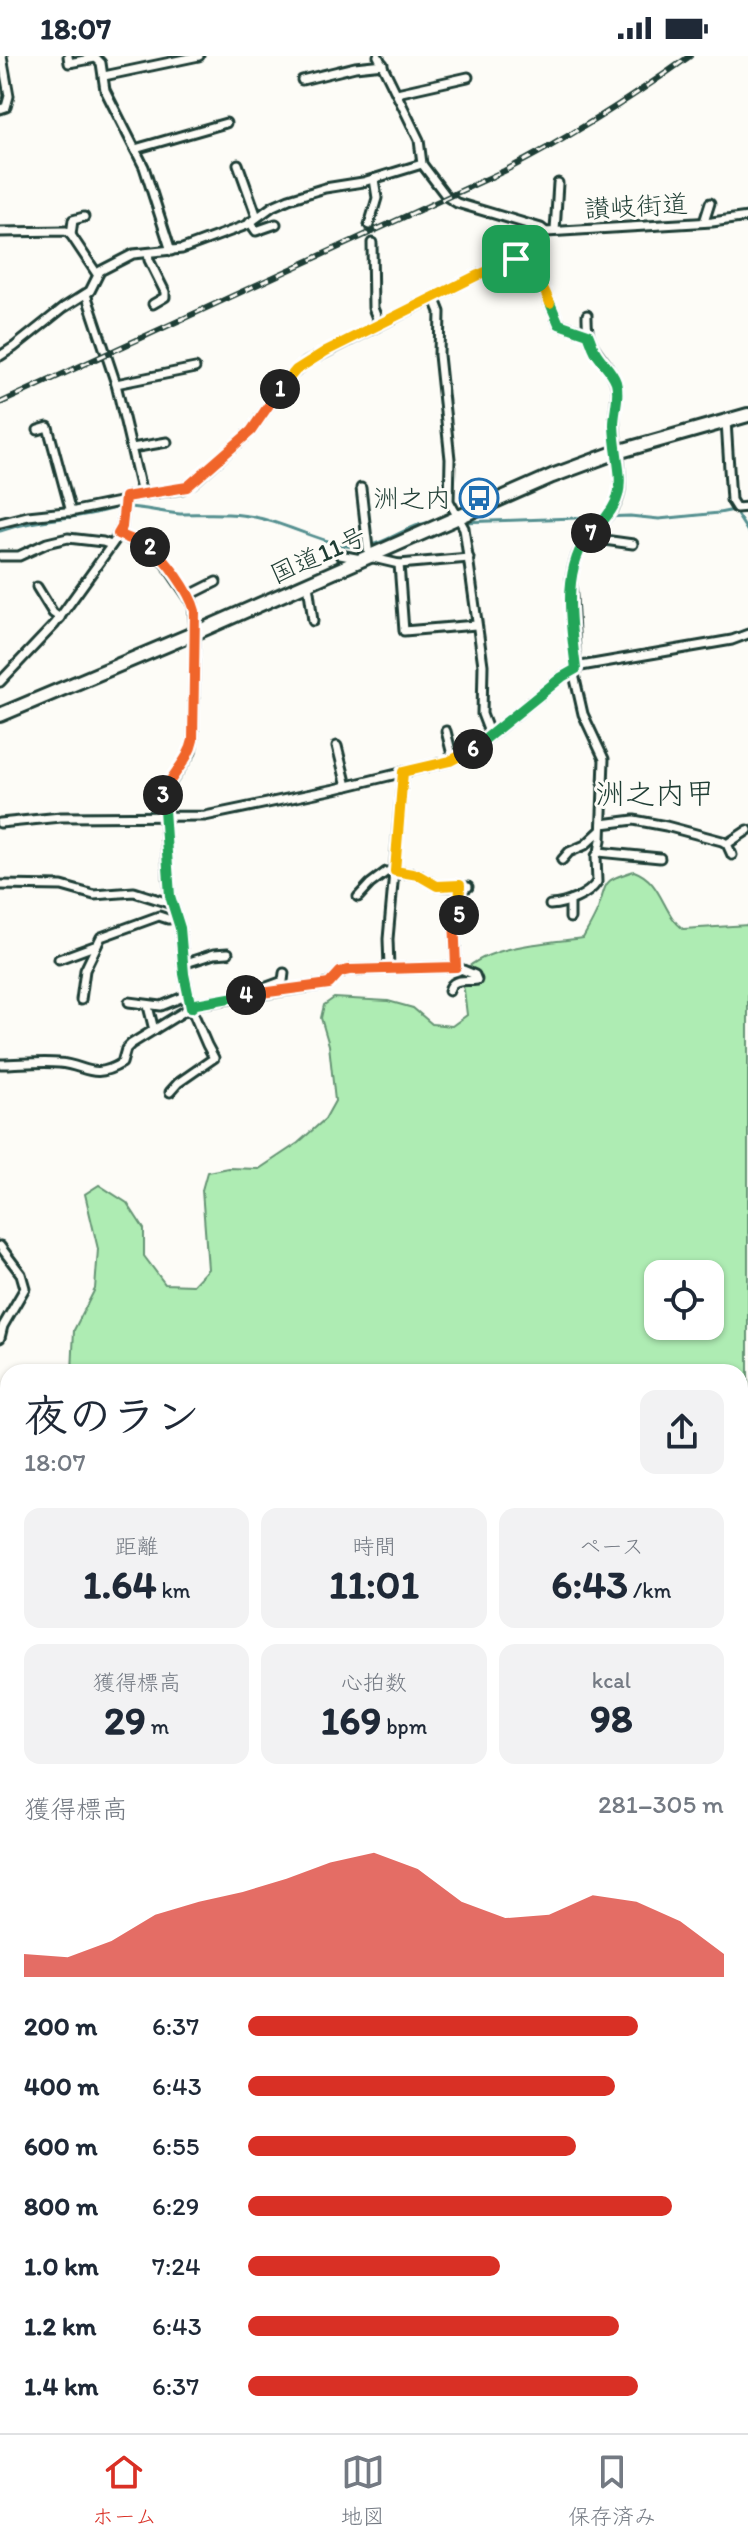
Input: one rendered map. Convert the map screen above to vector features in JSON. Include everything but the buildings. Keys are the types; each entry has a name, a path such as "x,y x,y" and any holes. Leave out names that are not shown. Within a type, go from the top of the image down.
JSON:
{"highway":[{"name":"国道11号","path":"0,715 552,476 617,452 748,415"}],"street":[{"path":"0,109 6,107 9,96 2,56"},
{"path":"68,56 69,63 95,57 101,63 105,90 144,167 171,251"},
{"path":"104,76 199,56"},
{"path":"0,682 60,618 111,545 122,527 125,497 182,489 193,483 251,431 279,389 296,370 379,323 516,259 530,243 546,232 452,202 422,164 419,140 380,60 302,80"},
{"path":"397,93 468,77"},
{"path":"135,149 226,123"},
{"path":"238,164 256,231 276,224"},
{"path":"0,356 86,294 93,288 97,274 133,254 182,249 254,220 289,199 422,164"},
{"path":"369,225 377,198 374,179"},
{"path":"555,231 558,183"},
{"path":"704,222 710,203"},
{"path":"71,235 73,220 84,217"},
{"name":"讃岐街道","path":"546,232 748,217"},
{"path":"0,232 66,231 97,274"},
{"path":"372,243 373,308 379,323"},
{"path":"148,253 165,292 165,297 153,304"},
{"path":"516,259 538,276 559,324 588,334"},
{"path":"86,294 116,384 142,494"},
{"path":"434,297 440,312 439,355 450,459 449,501 464,528 483,665 482,714 490,735"},
{"path":"550,905 570,901 595,886 601,828 604,759 583,714 574,670 571,579 577,553 617,504 620,477 614,428 617,384 594,350 588,334 587,315"},
{"path":"116,384 195,368"},
{"path":"726,421 731,500 736,508 748,507"},
{"path":"38,430 48,427 71,512"},
{"path":"132,448 167,442"},
{"path":"361,488 366,558"},
{"path":"0,523 124,501"},
{"path":"118,534 158,553 195,611 191,752 163,794 168,877 180,928 188,995 214,1058 170,1092"},
{"path":"590,534 597,539 633,544"},
{"path":"0,556 25,554 47,543 68,538 111,545"},
{"path":"340,555 399,564 469,558"},
{"path":"399,564 404,631 476,625"},
{"path":"188,596 216,582"},
{"path":"308,583 313,621"},
{"path":"37,587 53,613 60,618"},
{"path":"0,823 61,817 220,814 403,772 468,752 574,670 732,640 748,634"},
{"path":"446,731 453,759"},
{"path":"337,746 347,786"},
{"path":"389,967 388,939 403,772"},
{"path":"562,860 569,852 585,845 601,828 634,820 692,832 727,844 732,855"},
{"path":"727,844 748,830"},
{"path":"599,852 660,858"},
{"path":"358,897 386,872 395,871 418,875 437,886 464,886 460,912 454,917 456,967"},
{"path":"0,885 62,886 94,895 134,892 172,904"},
{"path":"570,901 570,918"},
{"path":"81,1000 85,970 101,937 159,916 176,918"},
{"path":"59,959 97,945"},
{"path":"183,964 228,953"},
{"path":"0,1064 62,1063 99,1072 122,1063 131,1044 196,1004 329,984 340,972 349,970 456,967 475,975 477,980 456,981 449,991"},
{"path":"254,995 256,991 283,981 284,973"},
{"path":"129,1002 161,1006 188,995"},
{"path":"148,1006 154,1030"},
{"path":"0,1246 21,1274 25,1288 3,1326 0,1338"}],"green space":[{"path":"634,871 643,876 651,882 670,915 683,929 748,925 748,1364 72,1364 74,1330 95,1289 98,1249 85,1194 99,1185 127,1203 144,1229 144,1256 165,1284 193,1285 208,1269 202,1190 207,1172 228,1168 259,1169 298,1143 325,1119 335,1101 329,1045 321,1018 324,1005 334,998 388,1001 413,1008 432,1024 452,1026 467,1015 459,976 483,958 499,952 583,938 608,883"}],"waterway":[{"path":"0,531 34,522 133,507 180,514 249,516 337,544 359,547 434,522"},
{"path":"461,522 630,516 659,519 734,510 748,532"}],"railway":[{"path":"0,403 504,171 599,117 690,56"}],"place":[{"name":"洲之内","path":"479,498"}],"district":[{"name":"洲之内甲","path":"655,793"}],"route":[{"path":"516,259 538,276 559,324 588,334 594,350 614,376 618,393 614,428 620,493 617,504 603,524 586,540 573,565 571,579 576,669 461,757 403,772 395,871 425,877 437,886 460,885 460,912 454,917 456,967 349,970 340,972 329,984 196,1004 191,1008 180,928 170,896 163,794 191,752 195,611 171,568 158,553 145,544 118,534 122,527 125,497 187,487 251,431 287,379 307,362 382,322 516,259"}]}
